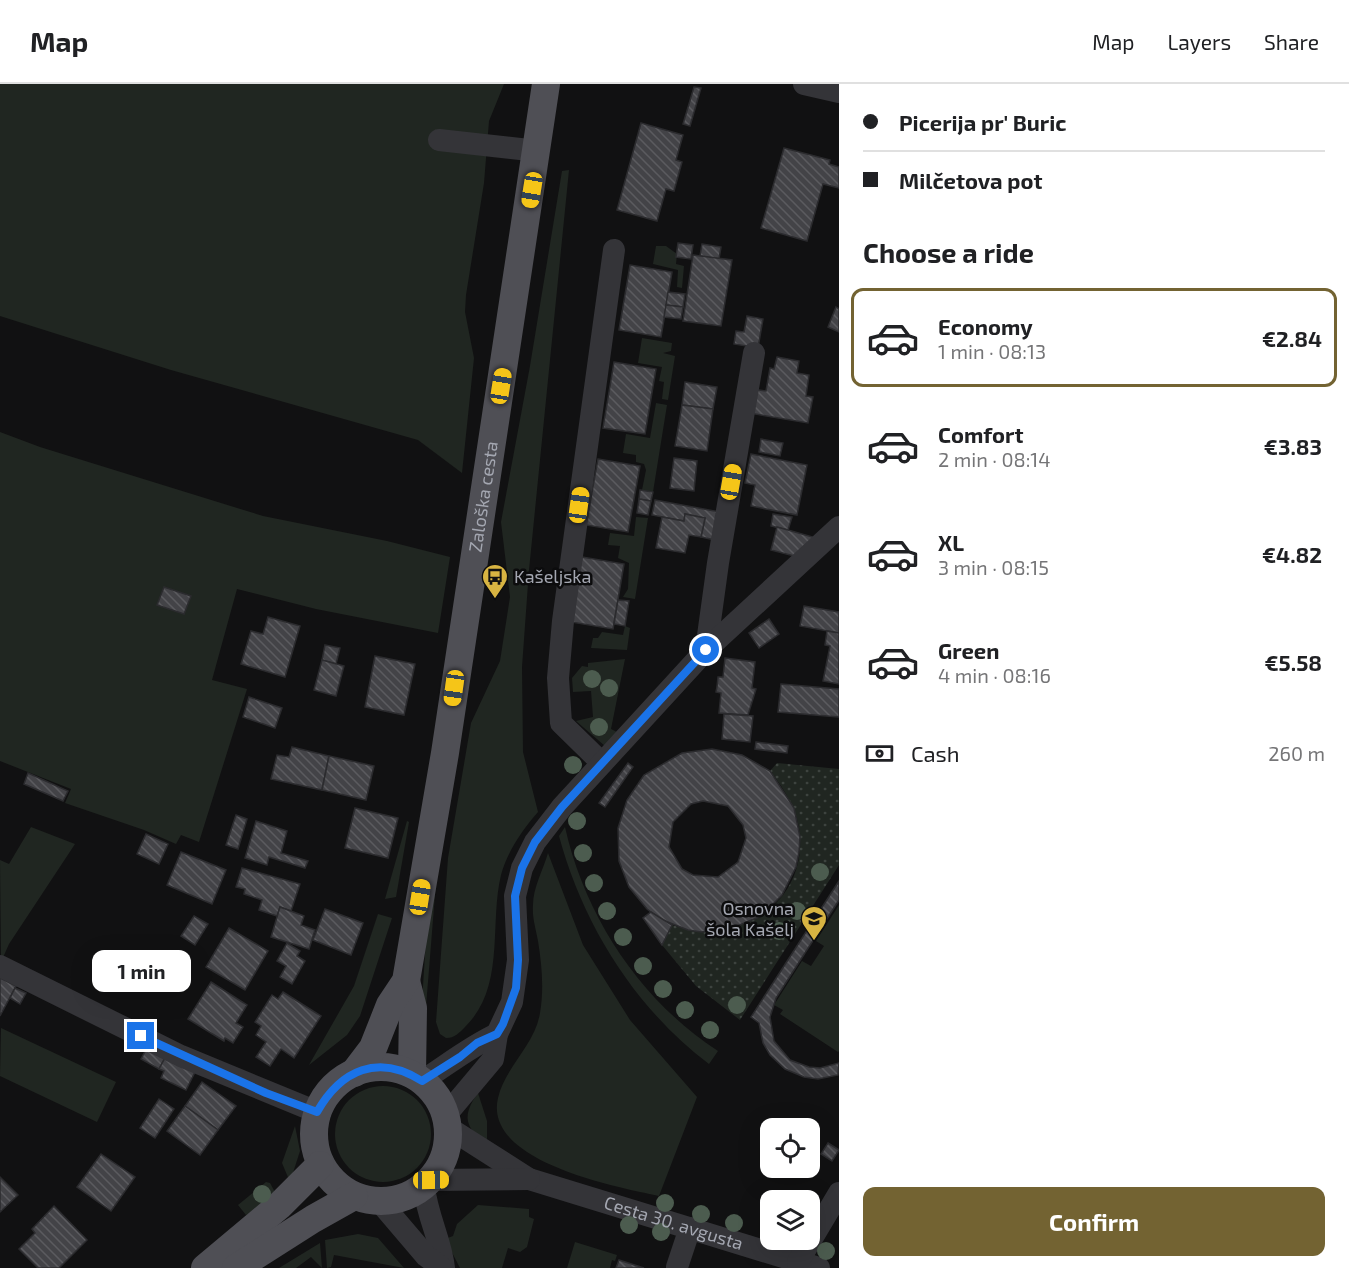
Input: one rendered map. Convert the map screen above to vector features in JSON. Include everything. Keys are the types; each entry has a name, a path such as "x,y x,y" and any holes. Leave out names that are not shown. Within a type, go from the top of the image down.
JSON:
{"main road":[{"name":"Zaloška cesta","path":"354,1073 373,1048 390,1005 406,981 445,753 538,151 546,84"},
{"name":"Zaloška cesta","path":"406,981 413,1008 417,1078"},
{"path":"236,1268 313,1219 367,1199 408,1196 428,1184 444,1156 447,1121 437,1096 417,1078 383,1067 354,1073 339,1082 327,1095 317,1112 315,1147 321,1165 340,1189 367,1199"},
{"path":"205,1268 279,1206 321,1165"}],"street":[{"path":"804,84 839,93"},
{"path":"439,140 538,151"},
{"path":"602,763 561,723 558,678 563,621 614,250"},
{"path":"706,650 717,562 754,353"},
{"path":"447,1121 493,1059 497,1034 508,1013 516,988 518,960 514,903 522,868 547,825 706,650 839,527"},
{"path":"0,966 181,1056 317,1112"},
{"path":"417,1078 460,1057 477,1043 497,1034"},
{"name":"Cesta 30. avgusta","path":"447,1121 529,1179 690,1228 757,1259 809,1265"},
{"name":"Cesta 30. avgusta","path":"428,1184 529,1179"},
{"path":"428,1184 426,1207 442,1248 443,1268"},
{"path":"809,1265 839,1193"},
{"path":"367,1199 426,1256 443,1268"},
{"path":"677,1267 690,1228"}],"shaded area":[{"path":"0,84 504,84 489,121 484,183 466,295 465,312 474,358 462,473 418,440 171,370 0,316"},
{"path":"569,170 529,570 522,667 523,752 538,812 516,841 501,875 494,955 486,993 478,1011 465,1027 454,1036 446,1038 440,1034 436,1022 448,858 471,723 500,661 510,597 501,522 530,366 562,171"},
{"path":"656,246 666,246 677,254 676,264 684,266 682,288 677,287 678,270 653,264"},
{"path":"642,338 672,343 671,351 663,353 675,356 668,400 662,399 664,382 659,381 662,367 638,363"},
{"path":"656,403 667,405 653,492 642,490 646,470 644,464 636,462 636,455 623,453 626,434 650,438"},
{"path":"0,432 40,447 263,516 387,541 450,557 438,633 316,609 237,589 212,680 247,689 199,842 181,835 176,844 144,830 65,803 71,789 0,761"},
{"path":"636,517 648,518 635,599 623,597 628,589 629,563 618,558 620,546 608,545 610,533 634,536"},
{"path":"625,626 630,628 627,650 591,648 593,638 598,638 602,632 623,635"},
{"path":"625,659 611,729 617,732 605,746 576,721 593,717 591,691 573,692 572,678 582,666 588,667 588,663"},
{"path":"777,763 839,769 839,865 740,1020 696,986 662,945 672,925 695,930 718,930 740,925 760,915 777,902 790,884 798,862 800,837 797,819 790,802 770,771"},
{"path":"407,821 409,822 396,897 385,899"},
{"path":"31,827 75,844 9,944 1,962 0,860 9,864"},
{"path":"565,827 574,860 587,893 620,954 664,1008 718,1051 709,1064 682,1042 658,1017 635,991 615,962 597,932 569,869 559,836"},
{"path":"548,853 583,945 630,1020 697,1097 659,1196 614,1186 557,1168 531,1155 511,1139 499,1120 498,1098 502,1087 532,1035 540,1013 541,968 533,899"},
{"path":"437,870 425,1019 421,1018 426,938"},
{"path":"839,905 838,1052 780,1014 783,1010 774,1005 802,961 811,966 824,946 816,941"},
{"path":"378,914 392,918 360,1016 347,1035 309,1065 354,986"},
{"path":"1,1028 116,1082 97,1122 0,1076"},
{"path":"383,1086 401,1090 417,1100 427,1116 431,1134 427,1152 417,1168 401,1178 383,1182 365,1178 349,1168 339,1152 335,1134 339,1116 349,1100 365,1090"},
{"path":"478,1093 487,1121 487,1143 474,1132 468,1121 469,1108"},
{"path":"295,1126 300,1151 290,1182 282,1163"},
{"path":"266,1182 270,1183 277,1196 246,1215 238,1205"},
{"path":"478,1205 529,1209 529,1217 534,1219 527,1247 520,1252 508,1248 502,1268 460,1268 445,1239 453,1236 457,1224"},
{"path":"358,1234 378,1238 404,1268 334,1255 331,1267 327,1268 325,1240"},
{"path":"575,1242 617,1255 615,1261 612,1260 610,1268 567,1268"},
{"path":"320,1243 322,1268 311,1257 296,1268 279,1268"}],"building":[{"path":"694,87 701,88 690,126 683,124"},
{"path":"641,123 683,135 676,160 682,162 674,191 666,189 657,221 617,210"},
{"path":"784,148 830,160 829,164 839,167 839,188 823,184 807,241 761,228"},
{"path":"678,243 693,245 691,259 676,257"},
{"path":"702,244 721,247 719,259 700,256"},
{"path":"693,255 732,260 721,326 683,321"},
{"path":"630,265 672,272 661,337 619,330"},
{"path":"668,292 685,294 683,307 666,305"},
{"path":"666,305 683,307 681,319 664,317"},
{"path":"836,307 839,309 839,332 828,327"},
{"path":"747,316 763,319 758,348 734,344 736,331 744,332"},
{"path":"777,357 799,361 797,373 809,375 806,396 813,397 808,423 749,413 753,389 766,391 770,368 774,369"},
{"path":"614,362 656,369 645,434 603,428"},
{"path":"685,382 717,387 713,409 682,405"},
{"path":"682,405 713,409 707,451 675,446"},
{"path":"761,439 783,443 780,456 759,452"},
{"path":"751,454 807,465 797,515 751,506 755,485 745,483"},
{"path":"674,458 697,461 694,491 670,488"},
{"path":"598,459 640,466 628,532 586,525"},
{"path":"640,490 653,492 651,501 639,499"},
{"path":"639,499 651,501 648,515 637,513"},
{"path":"655,500 720,512 715,540 701,537 705,518 685,514 684,521 652,515"},
{"path":"685,514 705,518 701,537 689,535 685,553 656,548 662,517 684,521"},
{"path":"773,514 792,517 788,530 771,526"},
{"path":"777,527 816,538 794,556 771,550"},
{"path":"582,557 624,564 613,629 571,622"},
{"path":"164,587 191,596 184,614 157,605"},
{"path":"618,600 629,601 625,626 614,624"},
{"path":"804,606 839,612 839,633 800,626"},
{"path":"268,617 300,626 285,677 241,664 251,631 263,634"},
{"path":"769,619 779,634 759,648 749,633"},
{"path":"827,631 839,633 839,684 823,681 830,646 825,645"},
{"path":"325,645 340,648 336,664 322,660"},
{"path":"375,656 415,664 404,715 365,707"},
{"path":"725,658 755,662 752,688 756,689 748,715 719,713 721,693 716,692 718,677 723,677"},
{"path":"322,660 344,666 336,696 314,690"},
{"path":"781,684 839,689 839,717 778,712"},
{"path":"249,697 282,708 275,728 243,717"},
{"path":"724,714 753,716 750,742 722,739"},
{"path":"756,742 788,746 787,753 755,749"},
{"path":"292,747 329,756 322,790 271,779 277,755 289,757"},
{"path":"712,749 742,755 770,771 794,808 800,837 799,852 796,867 782,895 761,916 730,929 701,932 688,930 660,919 647,909 629,887 619,861 618,828 627,800 644,775 682,753","holes":["703,801 728,806 743,825 746,838 738,862 718,877 693,875 682,869 669,847 673,822 691,804"]},
{"path":"329,756 374,766 366,800 322,790"},
{"path":"628,763 633,767 605,807 599,803"},
{"path":"28,773 68,791 63,801 24,784"},
{"path":"355,808 398,818 388,858 345,848"},
{"path":"236,815 247,819 238,849 226,845"},
{"path":"256,821 287,831 281,853 308,861 305,868 269,857 267,865 245,858"},
{"path":"146,834 168,844 159,864 137,854"},
{"path":"181,852 226,870 212,904 167,885"},
{"path":"242,868 300,884 291,911 280,907 277,916 259,910 262,900 244,894 245,889 236,887"},
{"path":"839,881 839,900 776,998 770,1017 774,1041 790,1060 809,1067 820,1068 839,1063 838,1075 818,1079 804,1077 785,1069 770,1055 763,1043 759,1023 751,1017"},
{"path":"280,907 304,916 301,925 315,930 309,949 271,937"},
{"path":"325,909 363,923 351,955 313,940"},
{"path":"651,912 672,925 662,945 643,918"},
{"path":"194,916 208,924 195,945 181,936"},
{"path":"229,928 268,951 245,990 206,967"},
{"path":"287,943 300,951 297,956 305,961 292,984 280,977 286,966 277,961"},
{"path":"0,978 16,986 0,1016"},
{"path":"211,982 247,1005 236,1023 243,1027 233,1043 225,1038 224,1041 188,1019"},
{"path":"15,988 26,993 20,1004 10,998"},
{"path":"283,992 321,1016 294,1058 281,1049 270,1066 256,1057 266,1042 256,1035 261,1026 255,1022 272,995 278,999"},
{"path":"148,1046 166,1056 159,1069 141,1059"},
{"path":"166,1056 195,1072 186,1090 161,1078 164,1071 159,1069"},
{"path":"202,1082 236,1106 218,1130 185,1106"},
{"path":"159,1099 174,1109 155,1138 140,1128"},
{"path":"185,1106 218,1130 200,1155 167,1131"},
{"path":"828,1143 839,1150 832,1161 821,1154"},
{"path":"101,1154 135,1177 111,1211 77,1187"},
{"path":"0,1177 18,1195 0,1212"},
{"path":"54,1206 87,1240 59,1268 38,1268 19,1249 35,1233 32,1229"},
{"path":"619,1260 644,1268 616,1268"}],"place":[{"name":"Kašeljska","path":"495,600"},
{"name":"Osnovna šola Kašelj","path":"814,942"}],"route":[{"path":"141,1036 266,1093 317,1112 327,1095 339,1082 354,1073 368,1068 383,1067 412,1074 422,1081 460,1057 477,1043 497,1034 508,1013 516,988 518,960 514,903 517,884 525,860 535,842 562,807 706,650"}]}
